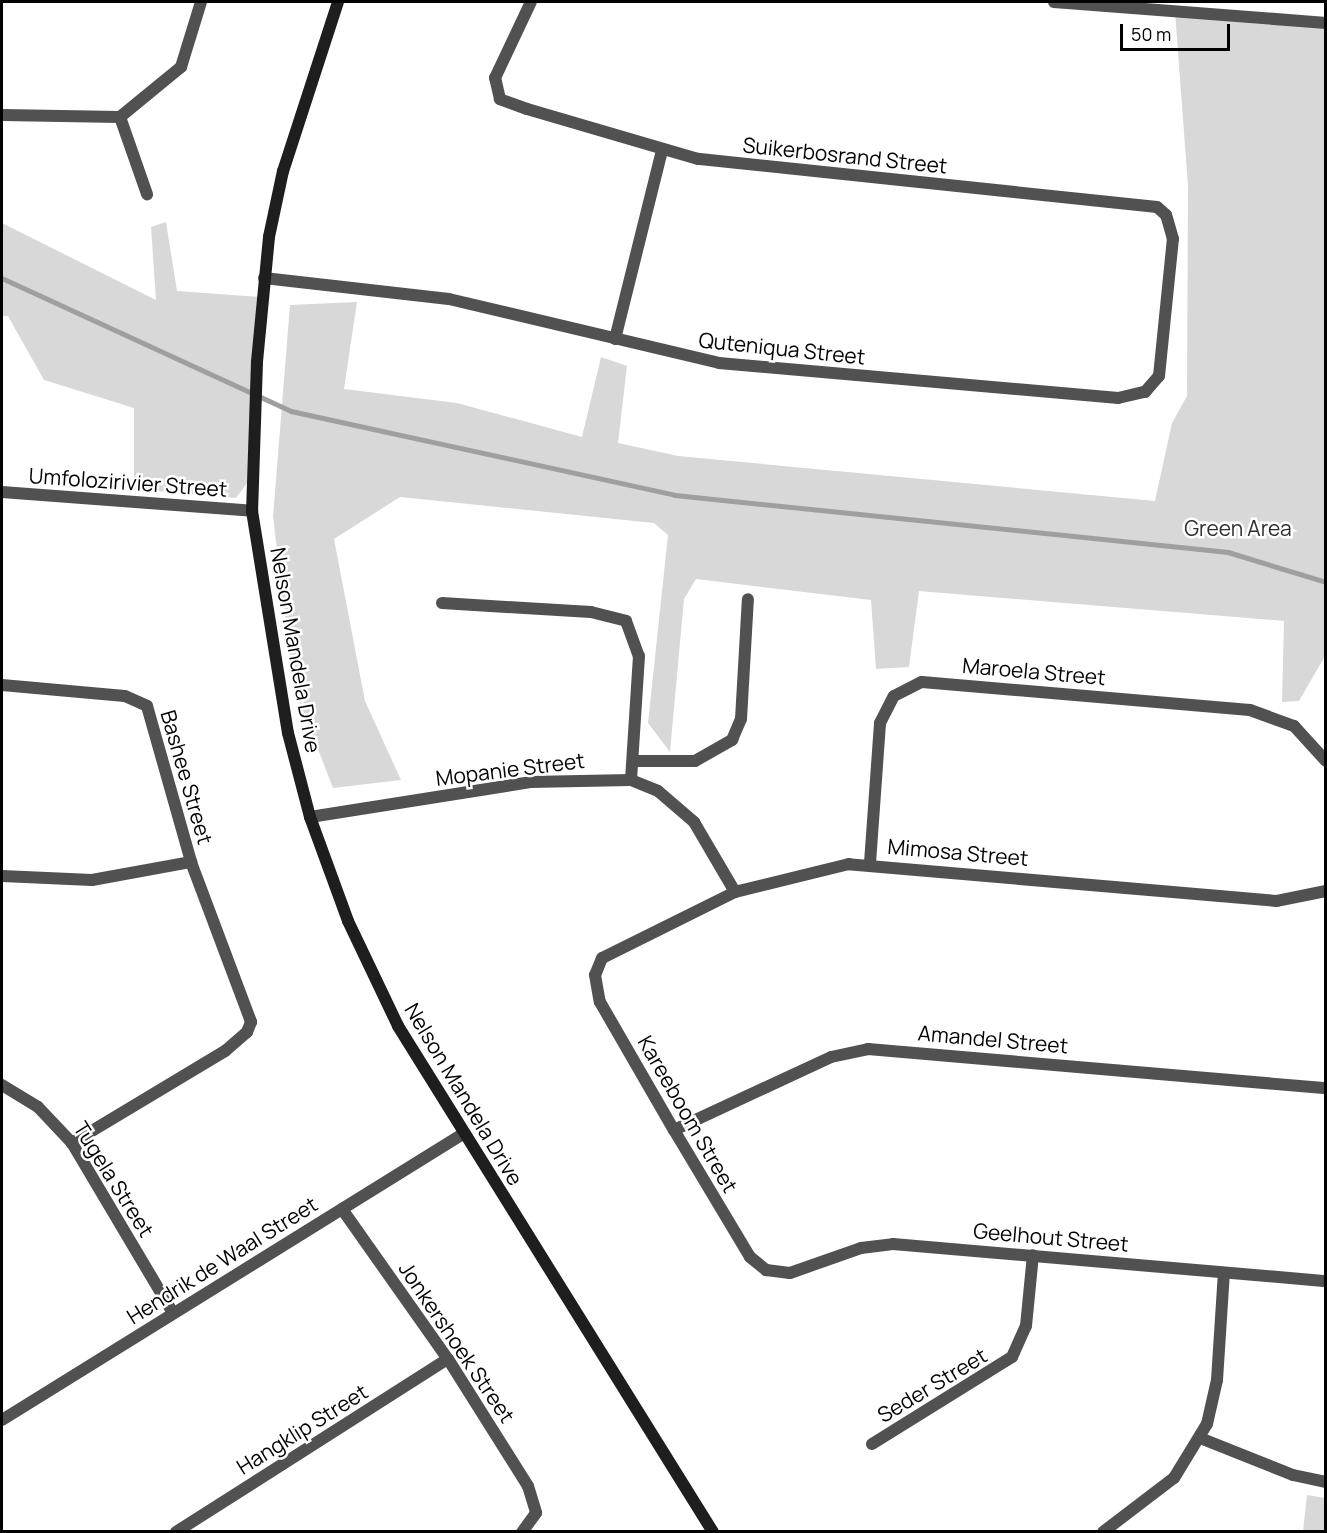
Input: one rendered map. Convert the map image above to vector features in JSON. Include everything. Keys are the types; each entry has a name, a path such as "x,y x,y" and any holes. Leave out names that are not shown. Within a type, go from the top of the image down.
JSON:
{"street":[{"path":"2,114 120,117 181,67 201,2"},
{"name":"Nelson Mandela Drive","path":"338,2 282,171 264,278 257,362 252,511 280,699 310,817 372,976 463,1134 713,1532"},
{"name":"Suikerbosrand Street","path":"531,2 495,78 500,99 662,151 698,159 1143,203 1166,215 1173,239"},
{"path":"1054,2 1326,23"},
{"path":"120,117 147,194"},
{"path":"615,339 662,151"},
{"name":"Quteniqua Street","path":"264,278 428,295 719,363 1131,396 1144,392 1159,376 1173,239"},
{"name":"Umfolozirivier Street","path":"2,492 252,511"},
{"path":"633,761 695,761 732,740 741,719 748,599"},
{"path":"442,603 591,612 626,621 639,656 631,780"},
{"name":"Maroela Street","path":"870,863 880,723 894,696 922,682 1250,710 1293,726 1326,761"},
{"name":"Bashee Street","path":"2,686 125,696 147,706 191,862 249,1011 247,1032 225,1052 72,1143"},
{"name":"Mopanie Street","path":"310,817 530,782 631,780 658,791 694,822 735,892"},
{"path":"2,876 92,880 191,862"},
{"name":"Mimosa Street","path":"602,958 735,892 828,867 870,863 1277,901 1326,891"},
{"name":"Kareeboom Street","path":"602,958 595,975 600,1002 750,1257 778,1273"},
{"name":"Amandel Street","path":"674,1130 831,1057 868,1049 1326,1088"},
{"name":"Tugela Street","path":"2,1085 38,1107 72,1143 173,1313"},
{"name":"Hendrik de Waal Street","path":"2,1420 463,1134"},
{"name":"Jonkershoek Street","path":"342,1209 448,1359 536,1500 532,1523 522,1532"},
{"name":"Geelhout Street","path":"778,1273 893,1244 1326,1281"},
{"name":"Seder Street","path":"872,1444 1012,1357 1026,1326 1033,1255"},
{"path":"1103,1532 1174,1478 1200,1438 1217,1380 1224,1274"},
{"name":"Hangklip Street","path":"176,1532 448,1359"},
{"path":"1200,1438 1293,1475 1326,1482"}],"green space":[{"name":"Green Area","path":"1175,12 1325,24 1325,656 1299,701 1282,702 1284,621 919,591 909,667 876,669 871,600 696,579 684,599 670,752 648,723 668,535 654,523 400,497 334,539 365,701 401,780 333,788 294,687 273,517 290,305 357,302 344,389 457,403 582,437 601,357 627,366 618,443 678,456 1155,501 1172,423 1187,396 1188,186"},
{"path":"166,222 177,291 260,297 247,483 236,498 134,489 134,408 44,380 8,316 2,316 2,223 156,300 151,227"},
{"path":"1307,1495 1325,1498 1325,1531 1303,1531"}],"waterway":[{"path":"2,278 291,411 675,495 1228,552 1326,582"}]}
